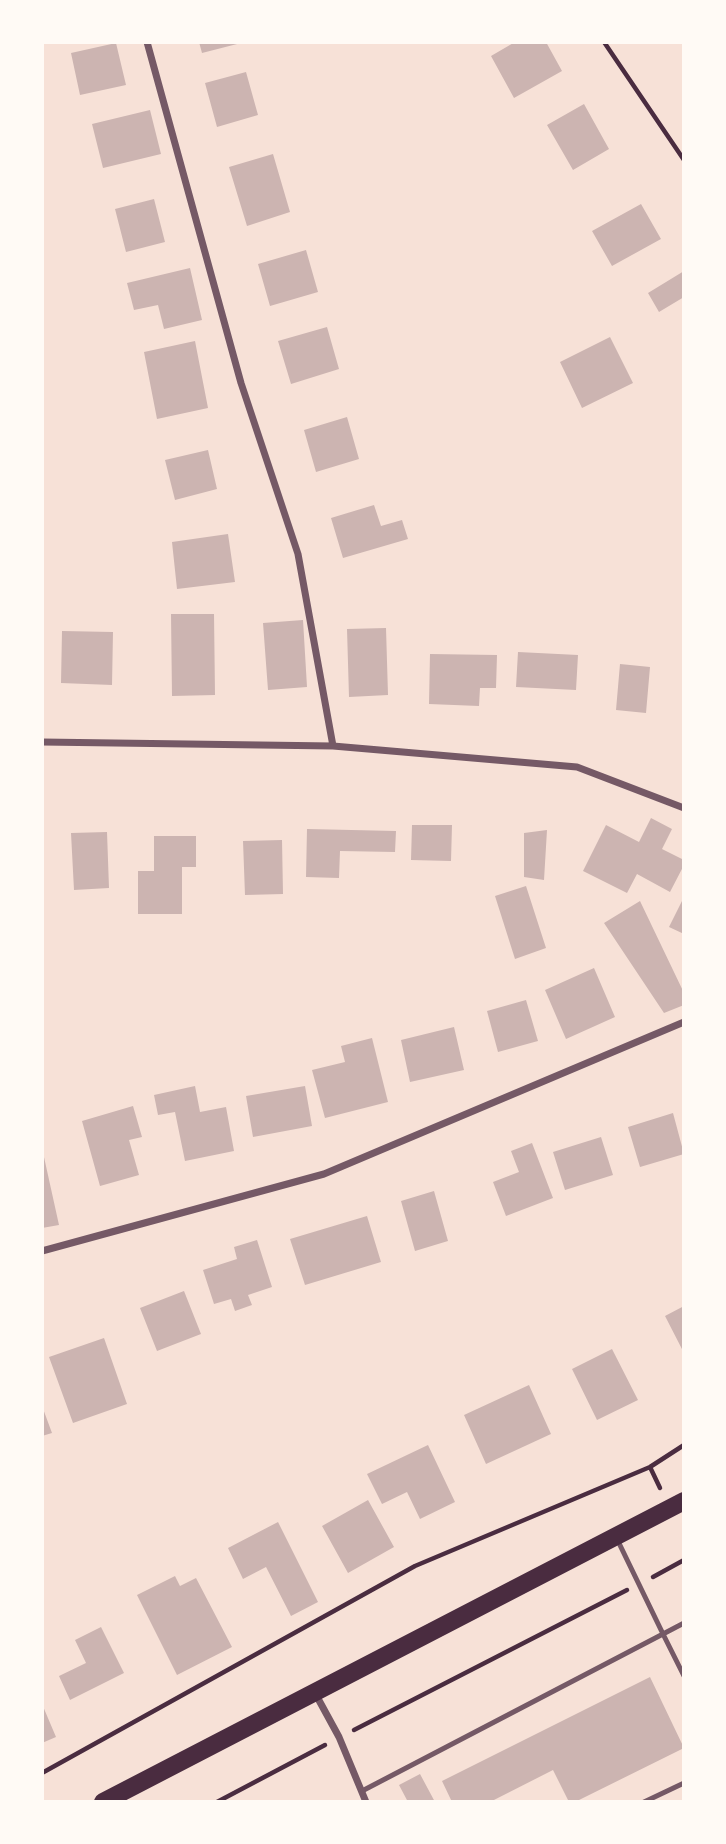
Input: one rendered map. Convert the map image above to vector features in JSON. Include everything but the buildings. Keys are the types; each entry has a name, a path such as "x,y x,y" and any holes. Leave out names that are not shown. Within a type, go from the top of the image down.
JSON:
{"main road":[{"path":"103,1802 684,1501"}],"street":[{"path":"148,42 241,383 298,554 333,746"},
{"path":"42,741 333,746 577,767 684,808"},
{"path":"42,1251 324,1174 684,1022"},
{"path":"315,1692 339,1737 366,1802"}],"lane":[{"path":"615,1536 684,1676"},
{"path":"362,1791 684,1623"},
{"path":"644,1802 684,1783"}],"path":[{"path":"604,42 684,160"},
{"path":"42,1773 415,1566 650,1467 684,1445"},
{"path":"217,1802 684,1560"}]}
